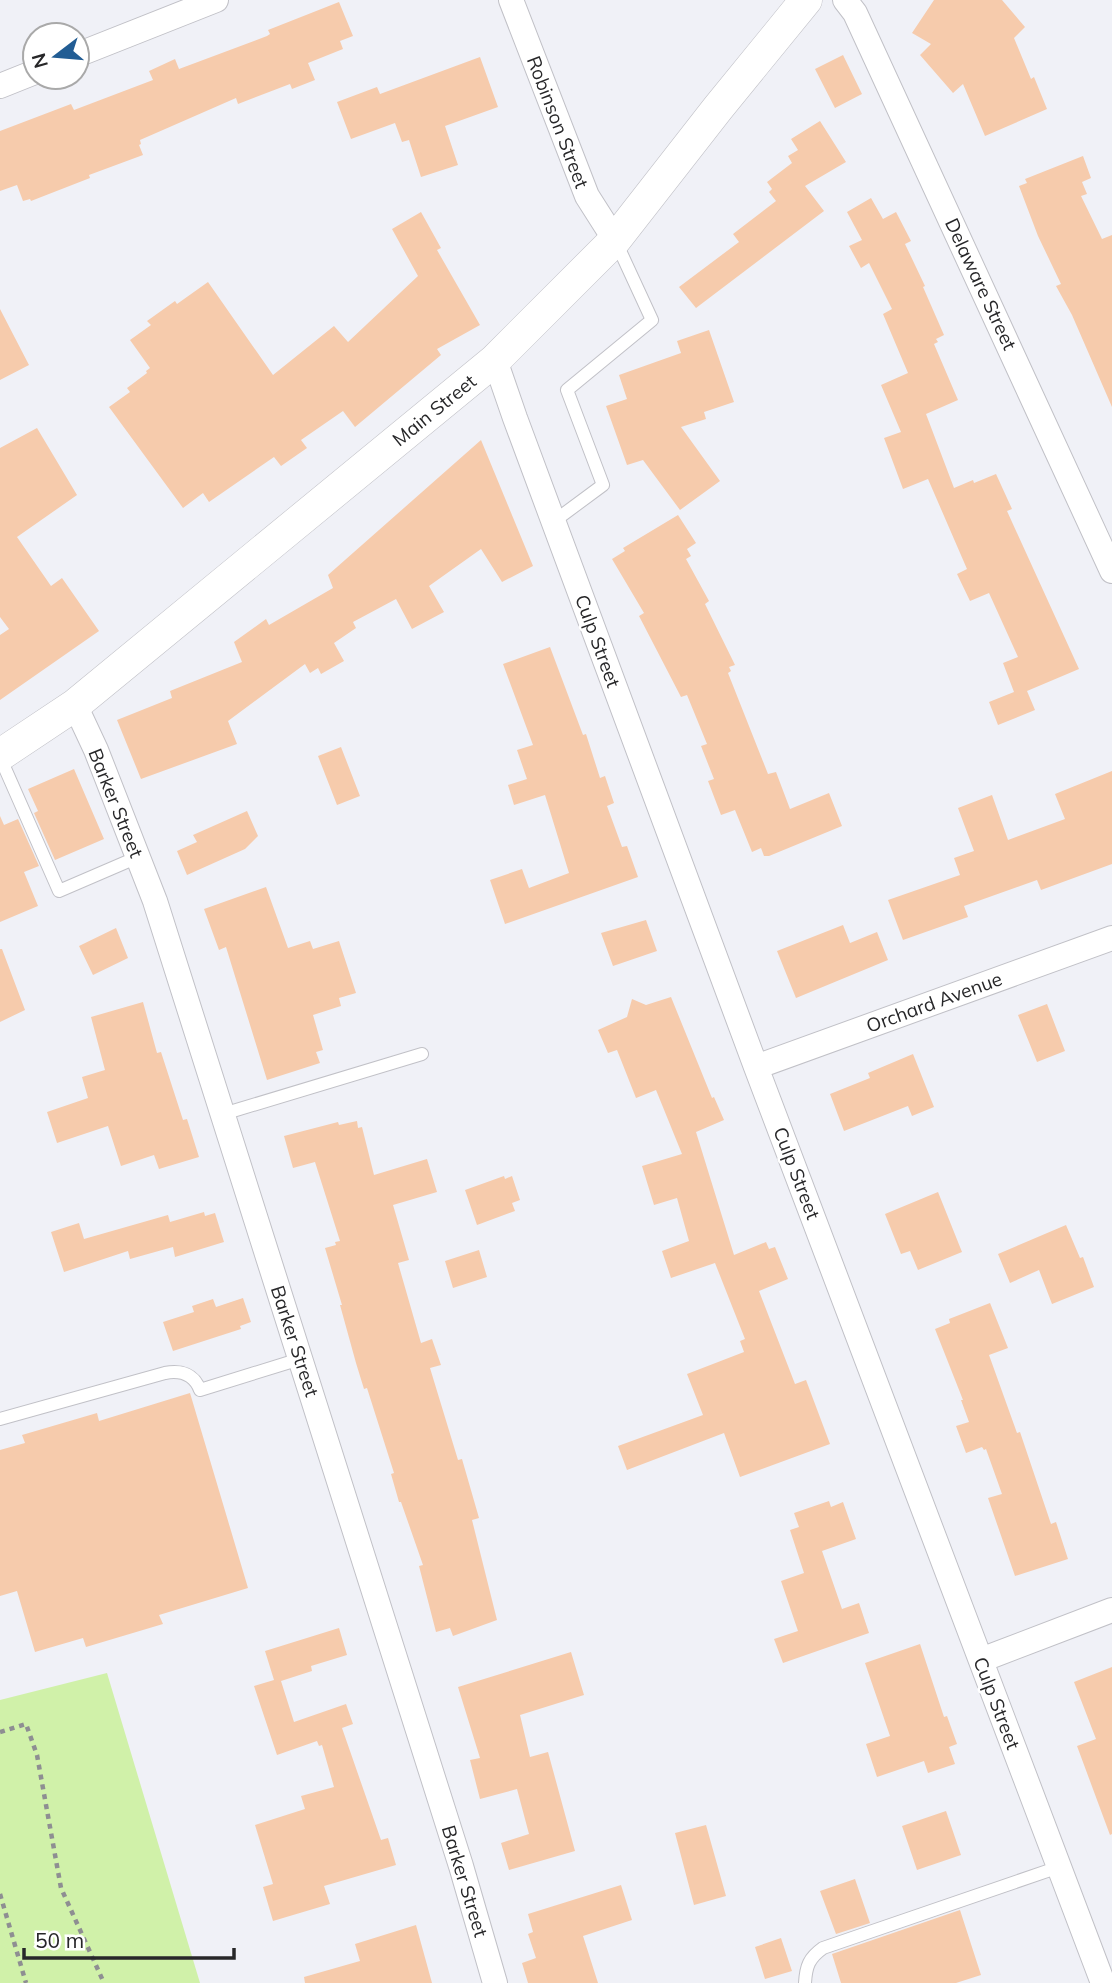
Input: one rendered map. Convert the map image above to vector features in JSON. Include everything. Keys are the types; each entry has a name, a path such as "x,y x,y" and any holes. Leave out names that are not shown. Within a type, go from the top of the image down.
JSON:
{"street":[{"path":"91,49 216,0"},
{"name":"Robinson Street","path":"511,0 587,196 615,240"},
{"name":"Main Street","path":"0,756 75,705 495,360 615,240 806,0"},
{"name":"Delaware Street","path":"845,0 856,12 1112,571"},
{"path":"0,86 21,78"},
{"name":"Culp Street","path":"495,360 757,1067 1103,1983"},
{"name":"Barker Street","path":"75,705 96,750 155,901 461,1866 495,1983"},
{"name":"Orchard Avenue","path":"757,1067 1112,938"},
{"path":"981,1660 1112,1610"}],"lane":[{"path":"553,522 603,485 567,390 652,320 615,240"},
{"path":"0,756 60,891 138,857"},
{"path":"223,1114 422,1054"},
{"path":"0,1419 165,1373 176,1371 188,1374 196,1380 200,1390 300,1359"},
{"path":"805,1983 806,1967 812,1956 823,1948 1059,1867"}],"path":[{"path":"0,1731 26,1724 37,1755 61,1888 104,1983"},
{"path":"0,1894 26,1983"}],"green space":[{"path":"107,1673 200,1983 0,1983 0,1700"}],"building":[{"path":"934,0 1002,0 1025,27 1014,38 1047,109 985,136 963,84 953,93 920,55 931,44 912,33"},
{"path":"339,2 353,36 340,41 343,49 308,63 315,80 292,89 290,84 238,104 236,98 140,140 143,155 31,201 23,201 17,185 0,191 0,131 71,104 74,110 153,80 149,71 175,59 179,69 267,36 270,34 268,30"},
{"path":"843,55 862,94 835,108 815,69"},
{"path":"480,57 498,107 445,126 458,165 421,177 409,140 402,142 395,123 351,139 337,102 377,87 380,94"},
{"path":"820,121 846,162 805,186 824,211 696,308 679,287 739,242 733,234 776,201 769,192 772,189 767,182 792,163 788,156 798,150 791,139"},
{"path":"1083,156 1091,178 1082,182 1087,194 1081,196 1102,239 1112,235 1112,407 1072,315 1056,286 1061,284 1038,236 1019,186 1027,183 1025,179"},
{"path":"871,198 883,219 896,212 911,241 905,244 944,335 936,339 938,342 934,344 958,400 926,414 954,488 996,474 1012,509 1007,511 1079,669 1027,691 1035,710 998,725 989,702 1014,692 1003,663 1018,657 989,593 970,601 957,574 967,569 928,479 903,489 884,438 901,432 881,385 908,373 883,314 892,309 869,263 861,268 849,246 862,240 847,212"},
{"path":"421,212 441,248 437,250 480,325 437,349 441,355 355,427 343,411 301,440 307,448 281,466 274,457 209,502 203,493 183,508 109,407 130,392 127,388 150,368 130,340 151,325 147,321 208,282 273,375 334,326 348,342 418,276 392,229"},
{"path":"0,309 29,365 0,380"},
{"path":"709,330 734,402 704,412 706,419 681,427 720,481 680,510 643,460 627,465 606,406 627,399 619,375 681,353 677,341"},
{"path":"37,428 77,495 17,537 51,586 62,578 99,631 0,700 0,635 9,629 0,617 0,448"},
{"path":"481,440 533,566 502,582 481,549 429,586 444,612 412,629 396,599 353,622 356,628 334,643 344,661 321,674 318,668 310,673 305,664 228,721 237,744 141,779 117,720 172,698 170,691 242,662 234,642 266,619 269,625 333,588 328,575"},
{"path":"678,515 696,543 687,549 691,556 686,559 709,601 705,604 735,665 729,667 731,671 728,673 768,774 776,772 790,809 829,793 842,826 769,856 764,856 761,848 752,852 735,810 721,815 708,781 714,779 701,746 707,744 687,695 681,697 639,616 644,613 612,559 625,551 623,548"},
{"path":"550,647 583,735 586,734 600,778 605,776 614,803 607,806 622,847 627,846 638,877 505,924 490,880 522,869 529,888 569,873 545,795 514,805 508,785 527,779 517,750 533,745 503,664"},
{"path":"341,747 360,796 337,805 318,756"},
{"path":"74,769 104,839 55,860 34,813 38,811 28,789"},
{"path":"1112,771 1112,864 1041,890 1037,880 964,906 968,917 903,940 888,900 960,875 954,858 974,851 958,808 992,795 1008,840 1065,819 1055,794"},
{"path":"247,811 258,836 245,849 187,875 177,851 197,842 193,835"},
{"path":"0,816 4,825 18,819 39,866 24,872 38,906 0,922"},
{"path":"266,887 288,948 310,941 313,949 339,941 356,993 339,998 341,1006 313,1015 323,1050 316,1052 320,1063 267,1080 226,947 219,950 204,909"},
{"path":"646,920 657,951 613,966 601,933"},
{"path":"843,925 850,943 877,932 888,960 796,998 777,951"},
{"path":"116,928 128,958 93,975 79,946"},
{"path":"0,949 25,1010 0,1022"},
{"path":"671,997 712,1098 714,1097 724,1120 696,1132 734,1255 766,1242 769,1249 775,1247 788,1279 759,1291 795,1384 806,1380 830,1444 740,1477 724,1433 627,1470 618,1446 703,1415 687,1374 744,1352 740,1341 745,1339 715,1263 671,1278 662,1251 689,1241 677,1198 654,1205 642,1166 682,1154 656,1090 636,1098 617,1050 608,1053 598,1030 627,1017 632,999 646,1005"},
{"path":"143,1002 157,1053 161,1052 183,1120 187,1119 199,1157 159,1169 154,1155 121,1166 108,1126 57,1143 47,1112 88,1098 82,1077 105,1070 91,1017"},
{"path":"1047,1004 1065,1051 1037,1062 1018,1015"},
{"path":"913,1054 934,1107 912,1116 908,1106 844,1131 830,1094 870,1078 868,1073"},
{"path":"357,1121 358,1128 362,1127 374,1175 427,1159 437,1192 393,1205 409,1260 398,1263 421,1343 432,1339 441,1365 430,1368 458,1460 462,1459 479,1518 472,1520 497,1620 453,1636 450,1628 436,1632 419,1566 423,1565 399,1502 391,1474 394,1473 367,1388 364,1389 356,1363 325,1248 340,1241 315,1162 293,1168 284,1136 338,1122 339,1125"},
{"path":"504,1176 505,1179 512,1176 520,1200 512,1203 515,1211 477,1225 465,1190"},
{"path":"938,1192 962,1252 918,1270 910,1251 901,1254 885,1214"},
{"path":"204,1212 205,1216 215,1213 224,1242 175,1257 173,1247 130,1259 128,1251 64,1272 51,1232 79,1223 84,1239 168,1215 170,1222"},
{"path":"1066,1225 1080,1258 1083,1257 1094,1287 1052,1304 1039,1270 1010,1283 998,1254"},
{"path":"479,1250 487,1277 453,1288 445,1261"},
{"path":"243,1298 251,1322 240,1326 241,1329 173,1351 163,1322 194,1312 192,1306 213,1299 216,1307"},
{"path":"990,1303 1008,1348 989,1355 1017,1433 1020,1432 1051,1524 1056,1522 1068,1559 1015,1576 988,1498 1002,1494 986,1449 982,1447 966,1453 956,1426 969,1422 935,1329 950,1323 949,1319"},
{"path":"190,1393 248,1588 159,1615 163,1624 86,1647 83,1638 35,1652 17,1591 0,1596 0,1450 25,1443 22,1435 97,1413 99,1421"},
{"path":"829,1501 831,1507 843,1502 856,1539 822,1551 842,1609 859,1603 869,1633 783,1663 774,1639 798,1631 781,1581 804,1573 790,1530 799,1527 794,1513"},
{"path":"339,1628 347,1655 311,1666 312,1671 281,1681 294,1722 346,1704 353,1724 342,1728 381,1840 388,1838 396,1865 324,1886 330,1904 273,1921 263,1887 273,1884 255,1825 305,1809 301,1796 334,1787 322,1745 319,1746 317,1741 277,1755 254,1686 274,1680 265,1651"},
{"path":"920,1644 944,1717 947,1716 957,1744 949,1747 955,1764 928,1773 924,1761 877,1777 866,1744 890,1736 865,1663"},
{"path":"571,1652 584,1695 520,1715 530,1757 548,1752 575,1851 509,1870 501,1843 529,1834 517,1789 480,1799 470,1760 480,1758 458,1687"},
{"path":"1112,1667 1110,1835 1077,1746 1096,1739 1074,1682"},
{"path":"946,1811 961,1855 917,1870 902,1826"},
{"path":"706,1825 726,1896 694,1905 675,1833"},
{"path":"855,1879 870,1923 836,1934 820,1891"},
{"path":"621,1885 632,1920 583,1936 598,1983 528,1983 522,1963 536,1958 528,1934 533,1932 528,1914"},
{"path":"960,1910 981,1975 956,1983 841,1983 832,1954"},
{"path":"416,1925 432,1983 305,1983 304,1977 360,1961 355,1944"},
{"path":"781,1938 792,1971 765,1979 755,1947"}]}
